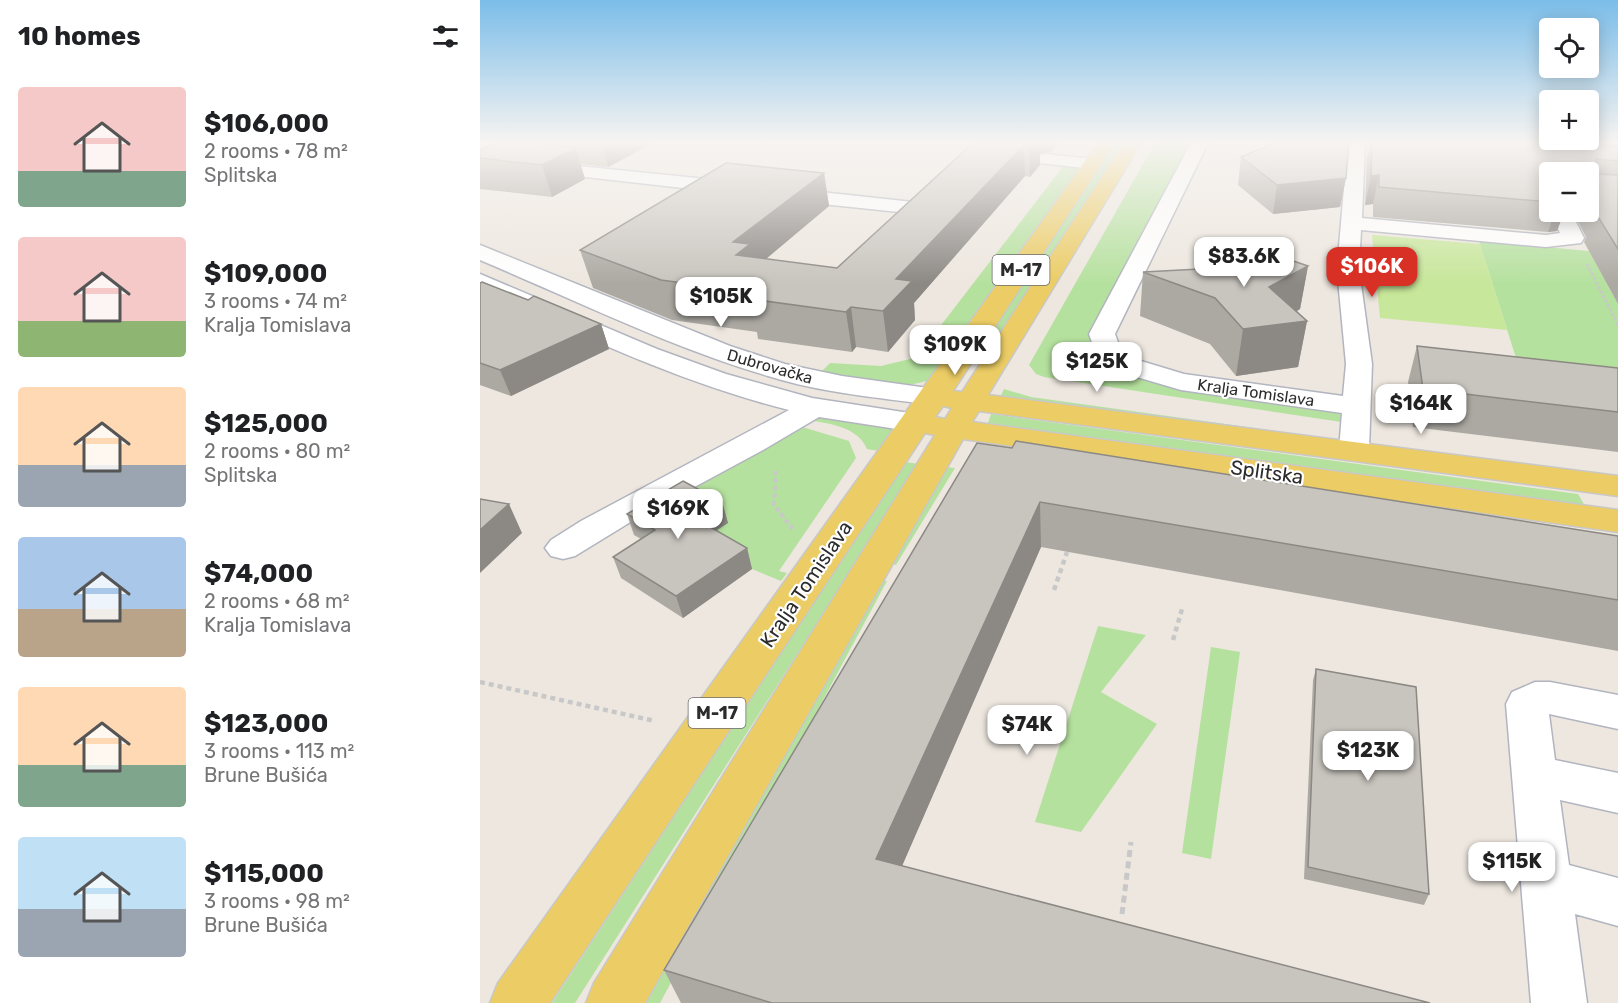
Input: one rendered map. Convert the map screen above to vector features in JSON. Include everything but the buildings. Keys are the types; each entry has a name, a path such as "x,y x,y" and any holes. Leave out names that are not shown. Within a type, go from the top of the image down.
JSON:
{"main road":[{"name":"Kralja Tomislava","path":"614,1003 944,413 1078,190"},
{"name":"Kralja Tomislava","path":"518,1003 944,413 1100,190"},
{"name":"Splitska","path":"944,413 1354,450 1606,485"},
{"name":"Splitska","path":"944,413 1612,521"},
{"path":"1606,485 1612,521"}],"street":[{"path":"753,190 918,208 936,190"},
{"name":"Kralja Tomislava","path":"1176,190 1102,334 1107,348 1122,364 1181,382 1356,406"},
{"path":"1354,450 1359,364 1348,269 1351,224 1357,190"},
{"path":"1351,224 1546,241 1573,238 1566,222"},
{"name":"Dubrovačka","path":"480,252 722,352 779,371 842,384 944,413"},
{"name":"Dubrovačka","path":"480,280 691,370 751,391 814,406 944,413"},
{"path":"563,548 594,527 764,439 814,406"},
{"path":"1559,1003 1527,704 1535,698 1550,698 1618,712"},
{"path":"1533,775 1618,793"},
{"path":"1545,883 1618,902"}],"path":[{"path":"1573,238 1618,325"},
{"path":"776,470 774,505 790,527 798,531"},
{"path":"1054,590 1067,552"},
{"path":"1173,640 1182,609"},
{"path":"480,682 663,722"},
{"path":"1122,914 1131,842"}],"green space":[{"path":"1045,190 1068,190 956,355 922,350"},
{"path":"1086,190 1097,190 987,358 974,357"},
{"path":"1128,190 1172,190 1097,338 1115,365 1349,409 1348,423 1044,377 1036,374 1029,365"},
{"path":"1372,235 1480,244 1507,330 1380,318"},
{"path":"1479,241 1589,251 1618,304 1618,369 1516,358"},
{"path":"918,357 949,361 934,378 906,385 877,384 819,374 830,363 881,366"},
{"path":"1004,389 1031,397 1348,441 1335,444 998,402"},
{"path":"815,409 895,428 890,453 867,449 862,441 849,430 804,419"},
{"path":"991,414 1578,494 1585,506 988,423"},
{"path":"789,423 849,441 856,458 779,571 787,573 781,581 752,569 669,487"},
{"path":"906,462 918,464 575,1003 552,1003"},
{"path":"935,466 955,468 896,565 883,559"},
{"path":"872,579 887,581 660,1003 624,1003"},
{"path":"1098,626 1146,635 1101,692 1157,724 1081,832 1035,822"},
{"path":"1211,647 1240,652 1211,859 1182,853"}]}
